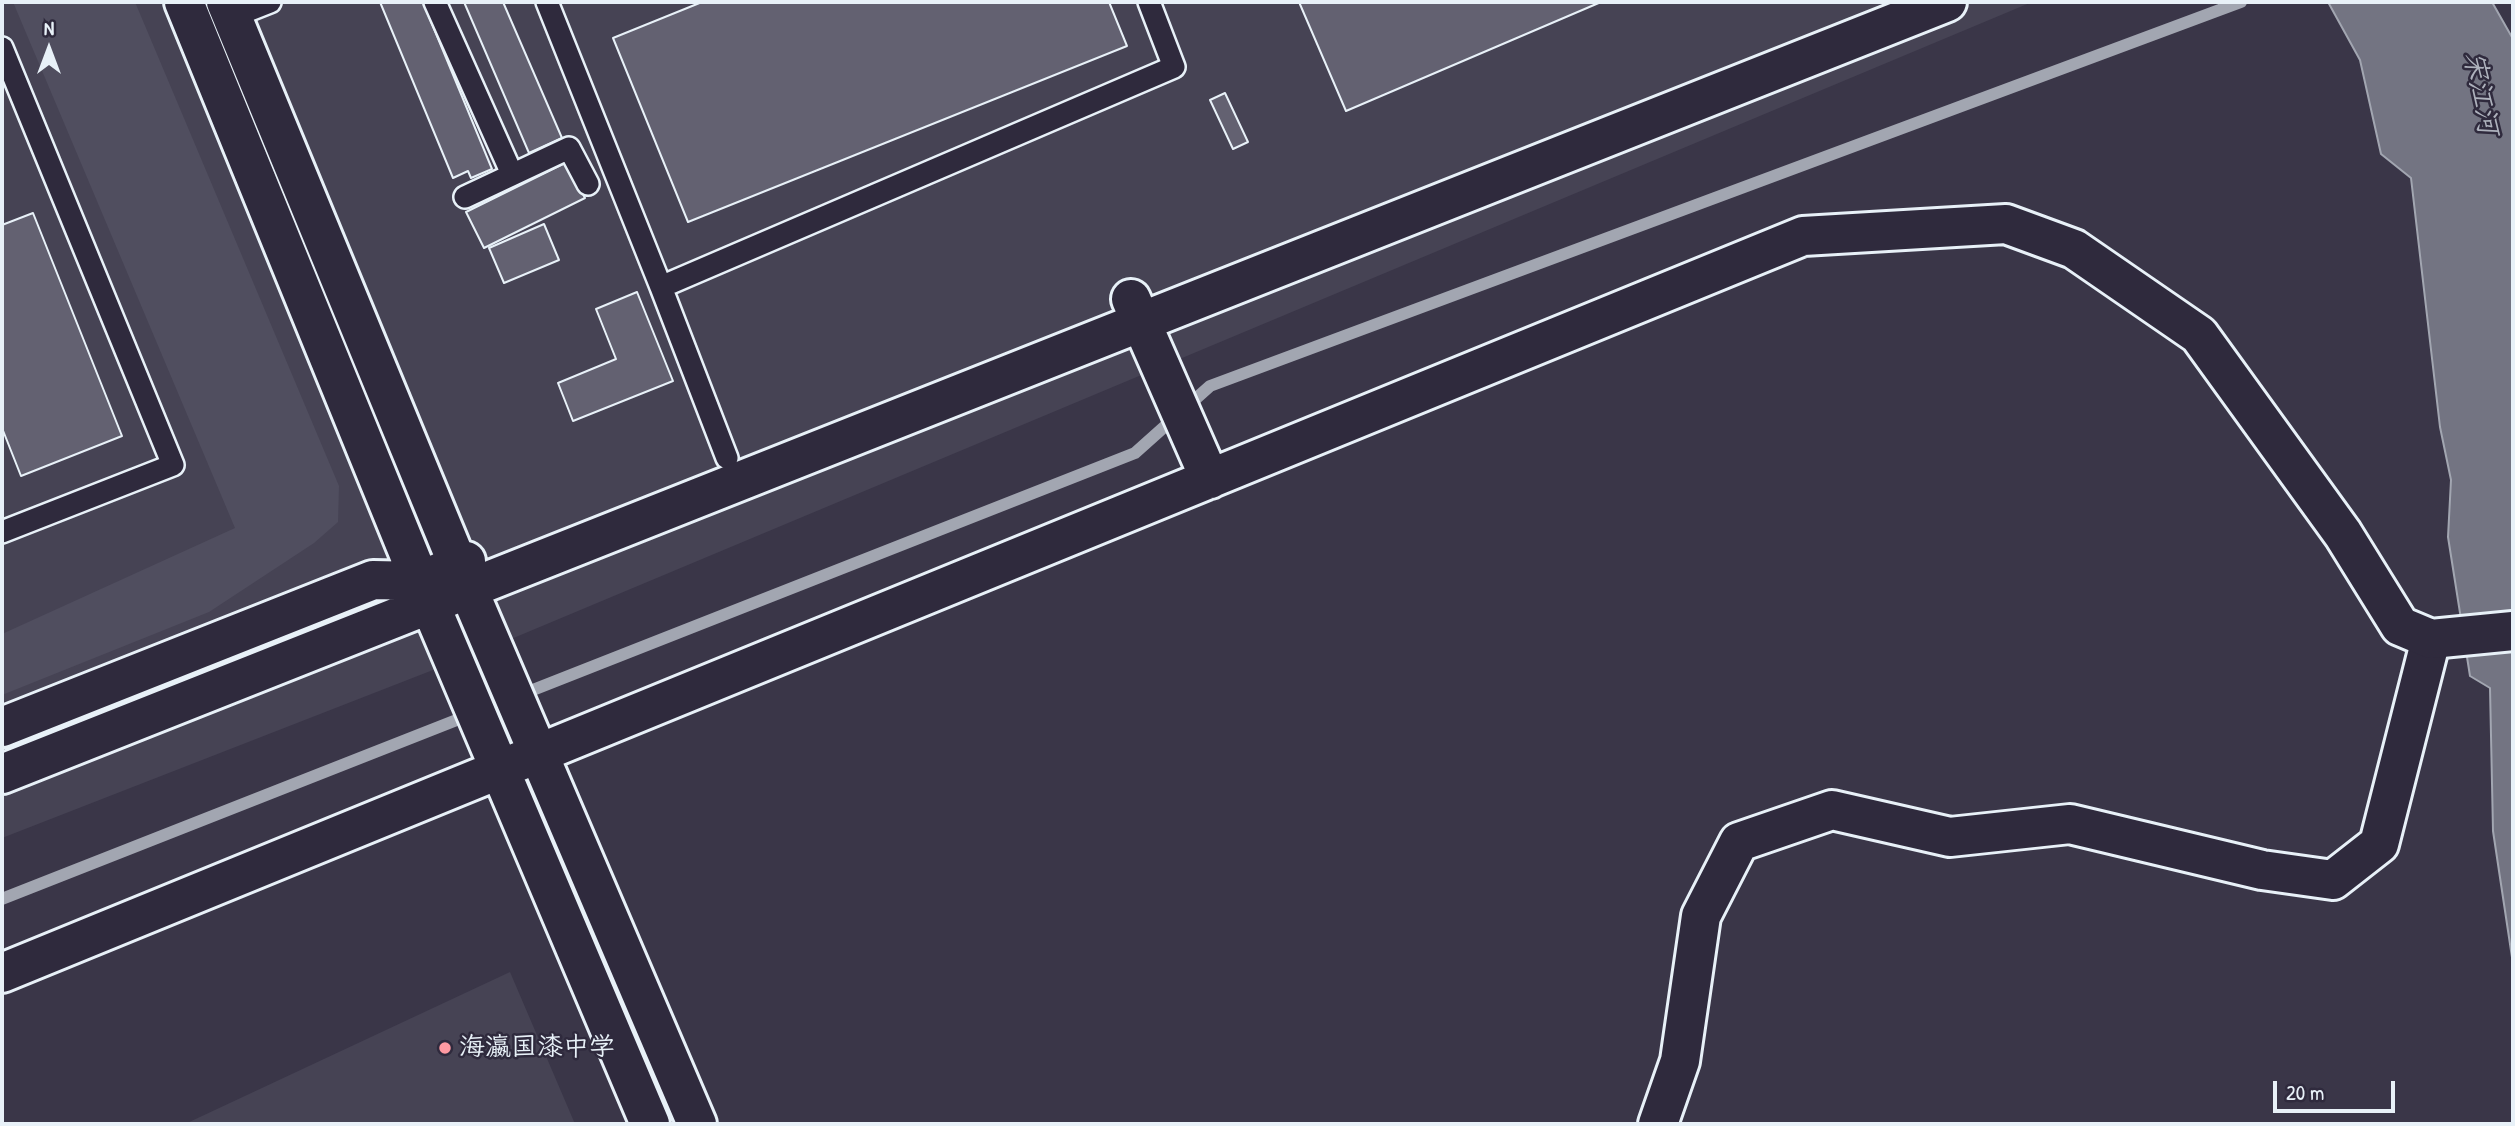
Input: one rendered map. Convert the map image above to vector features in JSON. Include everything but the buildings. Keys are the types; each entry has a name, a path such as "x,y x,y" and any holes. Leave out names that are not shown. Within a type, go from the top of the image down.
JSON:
{"street":[{"path":"184,2 498,770 650,1124"},
{"path":"2,774 425,593 727,458 1135,311 1884,2"},
{"path":"463,576 1135,311 1947,2"},
{"path":"229,9 492,647 697,1124"},
{"path":"2,973 1803,236 2006,224 2074,249 2199,335 2343,534 2400,626 2431,639 2513,631"},
{"path":"1135,311 1210,479"},
{"path":"2,727 373,580 425,593"},
{"path":"1658,1124 1680,1061 1702,916 1739,842 1832,810 1950,837 2070,824 2262,870 2333,880 2379,844 2431,639"}],"lane":[{"path":"229,9 270,2"},
{"path":"435,2 512,174"},
{"path":"547,2 727,458"},
{"path":"661,287 1174,66 1149,2"},
{"path":"2,48 173,465 2,532"},
{"path":"465,197 569,148 588,184"}],"shaded area":[{"path":"2,2 2032,2 492,647 2,838"},
{"path":"13,2 135,2 339,486 338,522 314,543 209,612 2,695 2,634 235,528"},
{"name":"海瀛国漆中学","path":"510,972 575,1124 185,1124"}],"water":[{"name":"宋江河","path":"2328,2 2492,2 2513,39 2513,964 2493,831 2490,688 2470,676 2448,537 2451,480 2440,427 2411,178 2381,154 2360,60"}],"waterway":[{"path":"2,899 1135,453 1210,386 2241,2"}],"place":[{"name":"海瀛国漆中学","path":"445,1048"}]}
